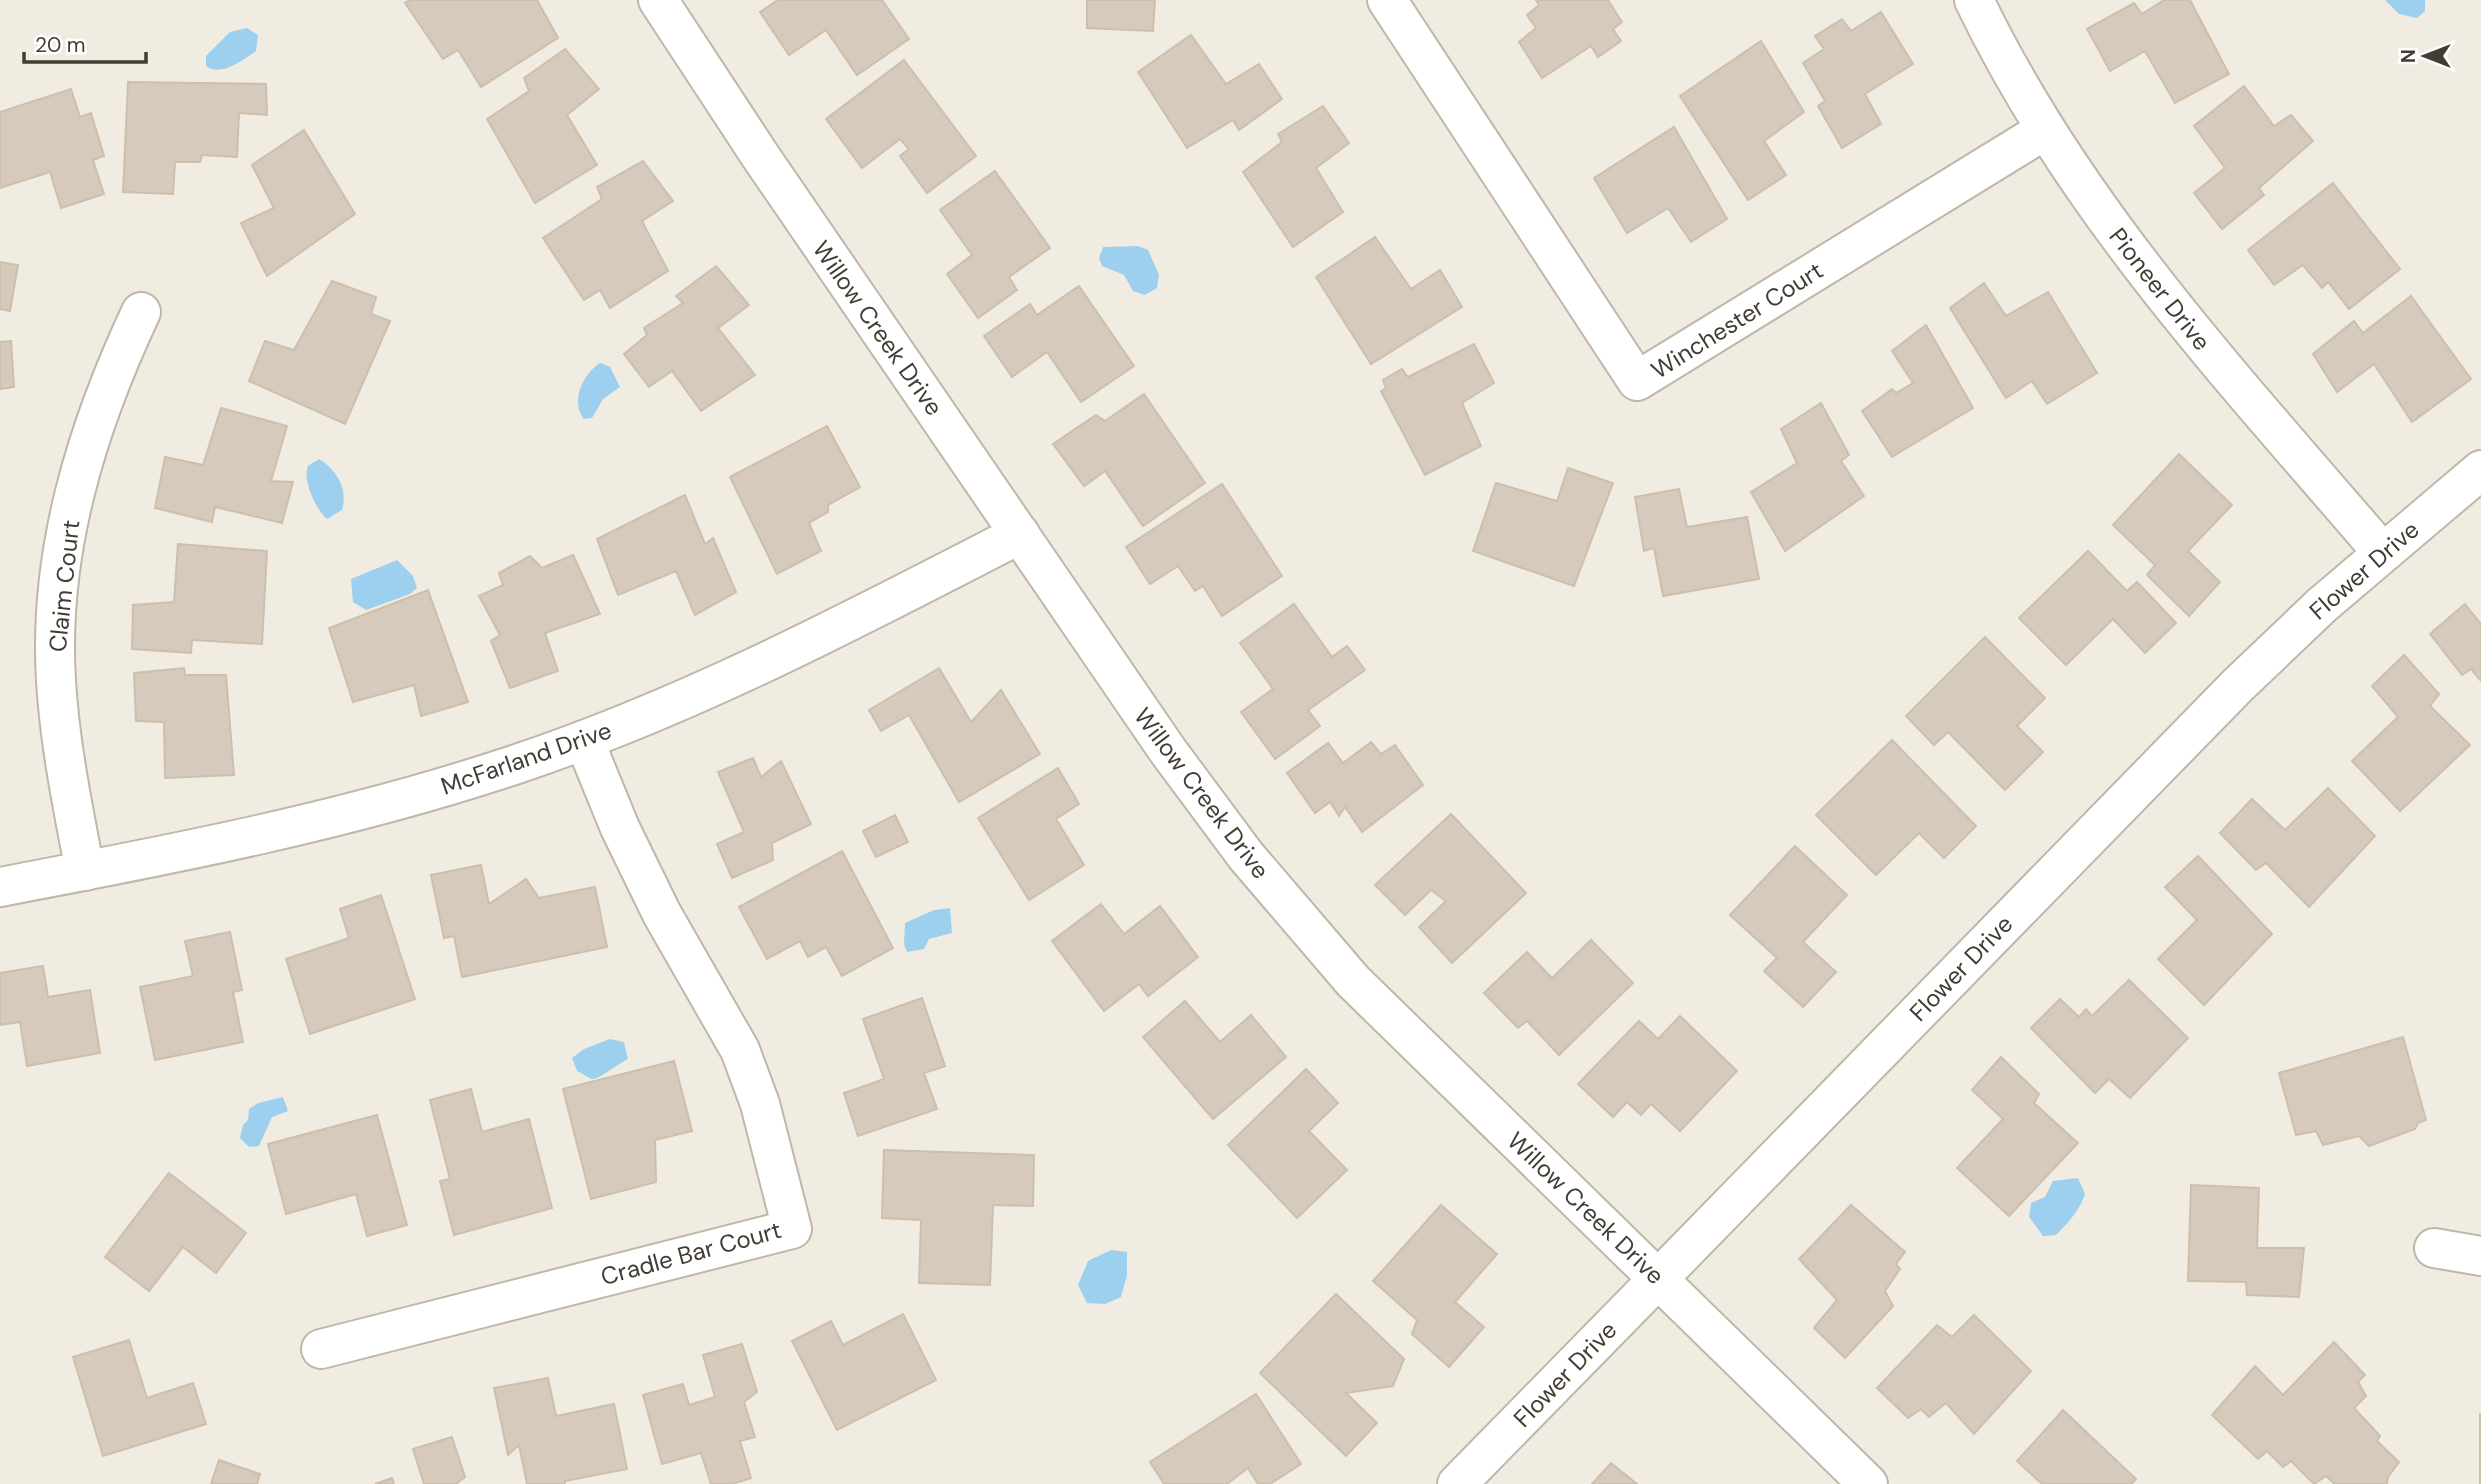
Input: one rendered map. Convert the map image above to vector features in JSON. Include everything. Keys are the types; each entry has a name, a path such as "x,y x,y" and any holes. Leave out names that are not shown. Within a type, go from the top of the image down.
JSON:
{"street":[{"name":"Willow Creek Drive","path":"658,0 761,157 1168,751 1245,856 1353,981 1868,1484"},
{"name":"Winchester Court","path":"1387,0 1637,381 2045,130"},
{"name":"Pioneer Drive","path":"1974,0 2045,130 2088,196 2175,311 2382,552"},
{"name":"Claim Court","path":"85,871 63,755 56,679 57,603 67,527 84,453 109,381 141,312"},
{"name":"Flower Drive","path":"1457,1484 2237,686 2382,552 2481,470"},
{"name":"McFarland Drive","path":"0,887 269,834 393,803 584,740 714,688 853,621 1020,534"},
{"name":"Cradle Bar Court","path":"321,1349 792,1229 760,1104 740,1050 662,914 620,828 584,740"},
{"path":"2434,1248 2481,1256"}],"water":[{"path":"2385,0 2425,0 2425,11 2417,18 2399,14"},
{"path":"247,28 258,35 256,51 225,68 218,70 206,66 206,56 230,32"},
{"path":"1138,246 1148,250 1159,275 1157,288 1145,295 1133,291 1124,275 1102,266 1099,258 1103,247"},
{"path":"600,363 610,367 620,387 603,399 592,418 584,419 578,404 580,388 588,374"},
{"path":"319,459 336,474 343,495 342,510 327,519 308,487 308,466"},
{"path":"397,560 413,576 417,588 410,594 366,610 353,602 351,579"},
{"path":"950,908 952,933 929,939 924,949 907,952 904,944 905,923 934,910"},
{"path":"610,1039 624,1042 628,1059 595,1079 577,1071 572,1058 584,1049"},
{"path":"283,1097 288,1111 272,1117 259,1146 249,1147 240,1138 243,1125 248,1120 249,1109 258,1103"},
{"path":"2078,1178 2085,1194 2080,1205 2056,1235 2043,1236 2029,1217 2031,1203 2045,1197 2053,1181"},
{"path":"1111,1250 1127,1252 1127,1275 1121,1297 1105,1304 1087,1303 1078,1285 1088,1261"}],"building":[{"path":"410,0 537,0 558,38 481,87 458,50 443,59 405,3"},
{"path":"778,0 882,0 909,39 857,75 826,30 789,55 760,12"},
{"path":"1087,0 1155,0 1153,31 1087,28"},
{"path":"1536,0 1608,0 1622,22 1613,29 1621,41 1598,57 1591,46 1542,78 1519,42 1536,28 1527,15 1539,5"},
{"path":"2164,0 2190,0 2229,74 2175,103 2145,51 2110,71 2087,29 2134,3 2142,14"},
{"path":"1881,12 1913,64 1865,94 1881,124 1842,148 1818,106 1825,101 1803,63 1824,49 1815,36 1842,19 1851,31"},
{"path":"1191,35 1226,84 1259,64 1282,99 1239,130 1233,120 1187,148 1138,72"},
{"path":"1761,41 1804,112 1764,141 1786,175 1748,200 1680,96"},
{"path":"565,49 599,89 567,115 597,165 535,203 487,119 529,91 524,78"},
{"path":"904,60 976,156 927,193 900,156 909,149 900,139 862,168 826,119"},
{"path":"128,82 266,84 267,115 239,113 237,157 202,155 200,162 175,162 173,194 123,192"},
{"path":"2244,86 2274,126 2291,115 2313,141 2259,188 2264,195 2222,229 2194,193 2225,168 2194,126"},
{"path":"71,89 80,117 91,113 104,156 93,160 104,194 61,208 50,172 0,188 0,112"},
{"path":"1323,106 1349,143 1316,168 1343,212 1293,247 1243,172 1282,142 1278,134"},
{"path":"1674,127 1727,219 1691,242 1668,208 1627,233 1594,178"},
{"path":"304,130 355,214 267,276 241,223 274,208 252,165"},
{"path":"643,161 673,201 642,221 668,271 610,308 600,290 584,300 543,238 602,199 597,187"},
{"path":"995,171 1050,248 1009,277 1017,290 978,318 947,274 972,255 940,210"},
{"path":"2333,183 2400,269 2349,309 2328,282 2322,288 2303,265 2274,285 2248,250"},
{"path":"1375,237 1411,289 1440,270 1462,307 1371,364 1316,277"},
{"path":"0,262 18,265 10,311 0,309"},
{"path":"716,266 749,305 718,328 755,375 701,411 672,371 649,387 624,354 647,335 644,328 683,303 676,296"},
{"path":"332,281 376,297 371,314 390,321 345,424 249,381 265,341 294,350"},
{"path":"1984,283 2006,316 2048,292 2097,373 2047,404 2032,381 2006,398 1950,308"},
{"path":"1079,286 1134,366 1081,402 1047,352 1012,377 984,336 1030,304 1037,315"},
{"path":"2411,296 2471,379 2412,422 2374,364 2337,392 2313,354 2354,321 2363,333"},
{"path":"1926,325 1973,408 1892,457 1862,411 1892,389 1896,393 1913,383 1892,351"},
{"path":"11,341 14,387 0,389 0,342"},
{"path":"1474,344 1494,383 1462,403 1481,446 1425,475 1381,391 1386,388 1383,380 1402,369 1408,377"},
{"path":"1144,394 1205,483 1143,526 1105,471 1084,486 1053,444 1096,415 1105,421"},
{"path":"1821,403 1849,455 1841,461 1864,496 1785,551 1751,492 1797,463 1781,429"},
{"path":"221,408 287,426 271,481 293,482 282,523 215,507 212,522 155,508 165,457 203,465"},
{"path":"827,426 860,487 828,505 828,512 809,523 821,551 777,574 730,477"},
{"path":"2179,454 2232,505 2188,551 2220,582 2189,616 2147,575 2155,565 2113,525"},
{"path":"1568,468 1613,483 1574,586 1473,551 1496,483 1557,501"},
{"path":"1222,484 1282,576 1222,616 1203,586 1195,591 1178,566 1150,584 1126,547"},
{"path":"1679,489 1687,527 1747,517 1759,579 1663,596 1654,548 1644,551 1635,497"},
{"path":"685,495 705,544 713,538 736,592 695,615 676,571 618,595 597,539"},
{"path":"178,544 267,551 262,644 192,640 191,653 132,649 133,605 174,602"},
{"path":"2088,551 2127,591 2137,582 2176,623 2145,653 2113,619 2066,665 2019,618"},
{"path":"573,555 600,614 545,633 558,671 510,688 491,641 500,635 479,596 503,585 499,573 530,556 542,568"},
{"path":"428,590 468,702 421,716 414,685 353,702 329,628"},
{"path":"1294,604 1332,657 1347,646 1365,670 1308,710 1320,726 1275,759 1241,712 1273,689 1240,643"},
{"path":"2465,604 2481,624 2481,681 2471,669 2462,675 2430,634"},
{"path":"1985,637 2045,698 2017,726 2043,752 2005,790 1948,732 1934,745 1906,716"},
{"path":"2404,655 2439,694 2430,706 2470,745 2400,811 2352,761 2398,717 2372,686"},
{"path":"184,668 185,675 226,675 234,775 165,778 164,722 136,721 134,673"},
{"path":"939,668 971,722 1001,690 1040,754 959,802 909,715 881,731 869,710"},
{"path":"1892,740 1976,826 1944,858 1919,833 1876,875 1816,815"},
{"path":"1371,742 1381,754 1395,745 1423,785 1362,832 1345,807 1339,816 1330,802 1315,813 1287,773 1328,743 1343,763"},
{"path":"753,758 761,777 781,761 811,824 772,843 773,860 732,878 717,844 744,832 718,772"},
{"path":"1058,768 1079,804 1056,819 1084,865 1029,900 978,818"},
{"path":"2328,788 2375,836 2309,907 2266,863 2256,870 2220,833 2252,799 2285,830"},
{"path":"1451,814 1526,893 1452,963 1419,927 1446,901 1431,890 1405,915 1375,885"},
{"path":"895,815 908,842 876,857 863,831"},
{"path":"1795,846 1847,895 1803,942 1836,972 1803,1007 1764,971 1777,958 1730,915"},
{"path":"842,851 893,948 842,976 826,947 808,957 800,941 767,959 739,907"},
{"path":"2198,856 2272,934 2204,1005 2158,959 2197,920 2165,887"},
{"path":"481,865 489,904 526,879 539,898 595,887 607,947 462,977 454,936 444,938 431,875"},
{"path":"381,895 415,999 310,1034 286,959 349,938 340,909"},
{"path":"1101,904 1124,934 1160,906 1198,957 1148,996 1139,984 1104,1011 1052,941"},
{"path":"230,932 242,990 233,992 243,1042 155,1060 140,987 193,976 185,941"},
{"path":"1591,940 1633,983 1559,1055 1527,1021 1518,1028 1484,993 1527,952 1552,978"},
{"path":"43,966 48,997 90,990 100,1053 27,1066 20,1022 0,1025 0,973"},
{"path":"2129,980 2188,1038 2130,1098 2109,1079 2095,1093 2031,1028 2060,999 2079,1017 2086,1009 2092,1016"},
{"path":"922,998 945,1066 924,1073 937,1109 858,1136 844,1093 884,1079 863,1019"},
{"path":"1185,1001 1220,1042 1251,1015 1286,1057 1213,1119 1143,1037"},
{"path":"1680,1016 1737,1071 1680,1131 1651,1104 1641,1115 1627,1102 1613,1117 1578,1084 1639,1021 1658,1039"},
{"path":"2403,1037 2426,1120 2418,1123 2415,1129 2369,1146 2359,1136 2323,1145 2316,1131 2296,1135 2279,1073"},
{"path":"2001,1057 2039,1094 2034,1103 2078,1143 2009,1216 1957,1168 2003,1119 1972,1090"},
{"path":"674,1061 692,1131 655,1140 656,1182 591,1199 563,1089"},
{"path":"1306,1069 1338,1103 1309,1131 1347,1170 1297,1218 1228,1145"},
{"path":"471,1089 482,1132 529,1119 552,1208 454,1235 440,1181 450,1179 430,1100"},
{"path":"377,1115 407,1225 367,1236 356,1194 286,1214 268,1144"},
{"path":"884,1150 1034,1155 1033,1206 993,1205 990,1285 919,1283 921,1220 882,1218"},
{"path":"169,1173 246,1233 216,1273 183,1247 149,1291 105,1257"},
{"path":"2191,1185 2259,1188 2257,1248 2304,1248 2299,1297 2247,1295 2246,1282 2188,1281"},
{"path":"1441,1205 1497,1254 1455,1302 1484,1327 1449,1367 1412,1334 1417,1320 1373,1281"},
{"path":"1851,1205 1905,1252 1896,1264 1900,1269 1885,1291 1893,1306 1845,1358 1814,1328 1837,1300 1799,1259"},
{"path":"1336,1294 1404,1359 1393,1386 1346,1393 1377,1423 1346,1456 1260,1373"},
{"path":"903,1314 936,1380 837,1430 792,1341 831,1321 843,1345"},
{"path":"1974,1315 2031,1371 1974,1434 1946,1403 1929,1417 1921,1409 1908,1418 1877,1388 1937,1325 1952,1337"},
{"path":"129,1340 147,1398 193,1383 206,1424 103,1456 73,1357"},
{"path":"2334,1342 2365,1375 2358,1382 2366,1396 2354,1408 2380,1436 2377,1441 2399,1462 2388,1477 2387,1484 2335,1484 2326,1476 2314,1484 2291,1461 2283,1467 2267,1451 2258,1459 2212,1415 2255,1366 2283,1395"},
{"path":"742,1344 757,1392 744,1402 755,1437 740,1441 751,1478 732,1484 711,1484 701,1453 662,1464 643,1395 683,1384 689,1405 715,1397 703,1355"},
{"path":"548,1378 556,1416 614,1404 627,1469 565,1481 565,1484 527,1484 519,1445 508,1455 494,1388"},
{"path":"1256,1394 1301,1464 1270,1484 1258,1484 1248,1468 1227,1484 1164,1484 1150,1462"},
{"path":"2063,1410 2136,1479 2131,1484 2042,1484 2017,1461"},
{"path":"2481,1414 2481,1484 2480,1484"},
{"path":"452,1437 465,1477 456,1484 424,1484 413,1449"},
{"path":"219,1460 260,1474 257,1484 211,1484"},
{"path":"1611,1463 1637,1484 1592,1484"},
{"path":"392,1478 394,1484 375,1484"}]}
